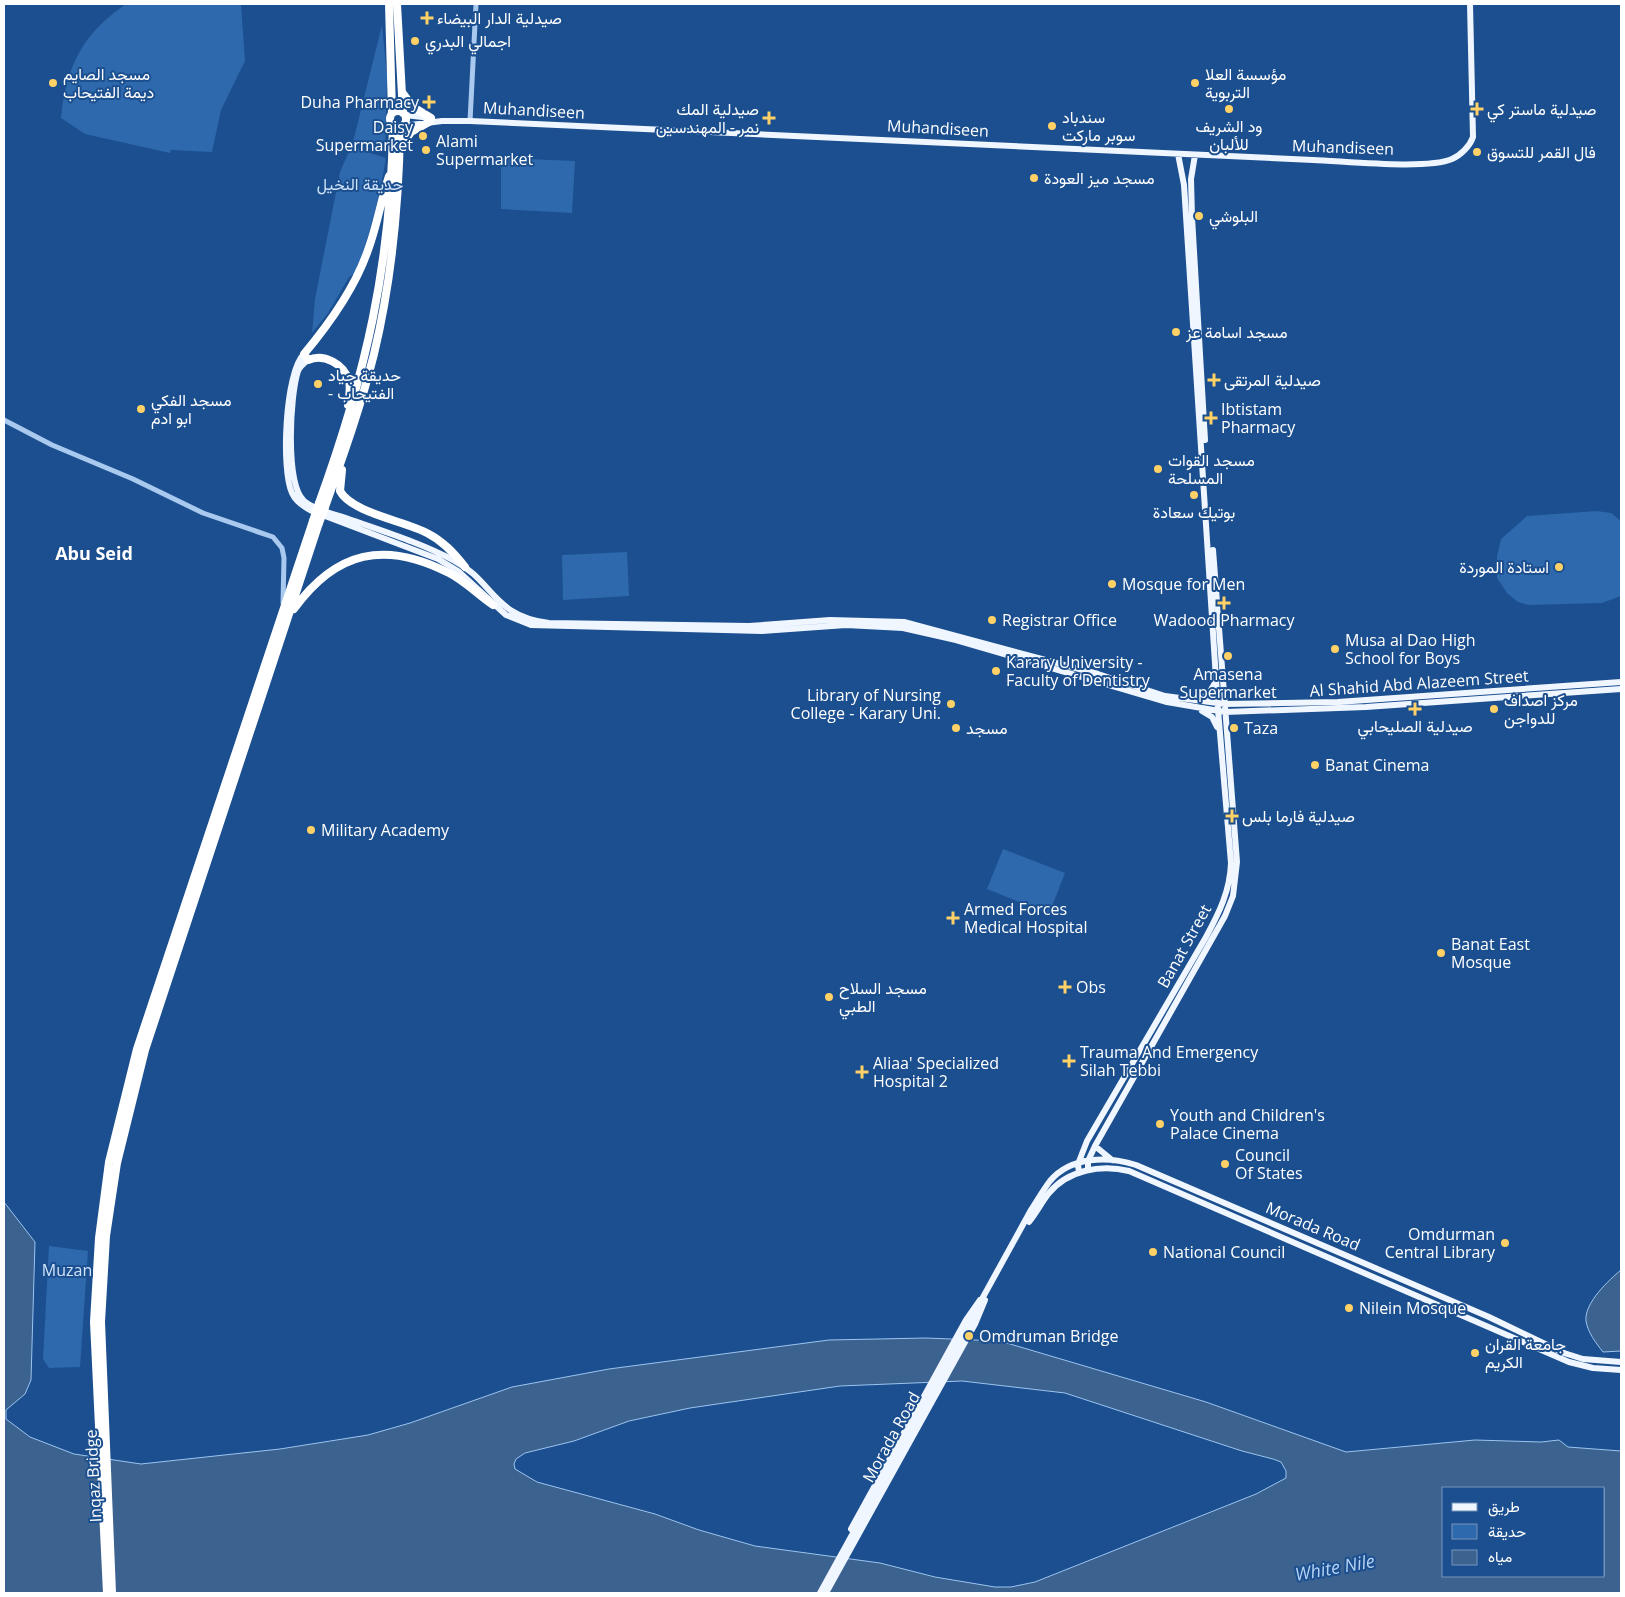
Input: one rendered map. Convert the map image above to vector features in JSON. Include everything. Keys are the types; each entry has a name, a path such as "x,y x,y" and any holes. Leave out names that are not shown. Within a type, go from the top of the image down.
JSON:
{"highway":[{"path":"98,1357 107,1226 117,1163 134,1086 316,522 348,439 374,355 388,285 397,213 399,150 398,126 390,118 392,114 389,4"},
{"path":"306,357 340,306 364,261 376,229 392,163 398,126 406,121 401,91 397,4"},
{"path":"399,150 411,132 430,120 413,107 401,91"},
{"path":"392,114 396,111 404,114"},
{"path":"322,505 366,355 377,305 388,228 392,163"},
{"path":"306,357 326,358 346,374 350,387 346,424"},
{"path":"348,439 340,485 340,491 344,497 359,506 426,532 446,546 465,567"},
{"path":"286,614 305,594 334,568 346,560 375,555 409,558 428,564 456,577 493,605"},
{"name":"Inqaz Bridge","path":"98,1357 106,1593"},
{"name":"Inqaz Bridge","path":"98,1357 112,1593"}],"main road":[{"name":"Muhandiseen","path":"430,120 1195,155 1405,163 1448,160 1458,156 1472,142 1474,130 1470,4"},
{"path":"404,114 430,120"},
{"path":"398,126 430,120"},
{"path":"1178,154 1184,177 1191,244 1219,682 1228,698 1243,704"},
{"path":"1191,244 1191,179 1195,155"},
{"path":"306,357 298,371 292,427 292,472 296,488 302,498 320,508 432,550 465,567 502,604 528,620 549,623 749,626 837,620 904,622 1026,658 1126,691 1197,708 1218,707"},
{"path":"306,357 297,362 292,375 288,420 288,478 296,500 312,511 438,559 458,571 506,615 520,622 549,627 762,631 839,626 895,627 922,631 1026,658 1098,674 1165,696 1218,707"},
{"path":"1189,700 1208,696 1219,682"},
{"name":"Banat Street","path":"1088,1161 1094,1146 1213,938 1233,896 1237,862 1225,704 1219,682"},
{"name":"Banat Street","path":"1079,1173 1078,1164 1087,1141 1206,937 1221,910 1226,893 1231,863 1218,707 1219,682"},
{"name":"Al Shahid Abd Alazeem Street","path":"1218,707 1225,712 1294,711 1508,694 1621,682"},
{"name":"Al Shahid Abd Alazeem Street","path":"1218,707 1225,704 1338,702 1621,689"},
{"path":"1197,708 1212,717 1220,732"},
{"path":"1094,1146 1112,1160"},
{"name":"Morada Road","path":"820,1593 970,1322 977,1302 986,1294 1031,1210 1051,1180 1065,1169 1088,1161 1112,1160 1136,1165 1490,1317 1557,1350 1593,1360 1621,1362"},
{"path":"1088,1161 1088,1170"},
{"name":"Morada Road","path":"1020,1233 1055,1187 1079,1173 1088,1170 1112,1168 1134,1172 1486,1324 1550,1354 1575,1364 1593,1368 1621,1370"},
{"name":"Morada Road","path":"970,1322 984,1307 986,1294"},
{"path":"816,1593 970,1322"},
{"path":"826,1593 970,1322"}],"street":[{"path":"470,121 476,4"},
{"path":"4,420 52,445 132,479 203,513 273,537 278,541 284,558 286,614"}],"green space":[{"path":"126,4 241,4 245,61 221,110 212,152 171,150 170,153 85,134 61,118 67,83 79,53 98,27"},
{"name":"حديقة النخيل","path":"382,25 387,77 385,150 353,142"},
{"name":"حديقة النخيل","path":"351,147 386,158 380,188 370,230 356,273 349,277 328,313 312,333 315,299 340,172"},
{"path":"501,158 575,161 572,213 501,209"},
{"name":"استادة الموردة","path":"1597,511 1611,513 1621,521 1621,596 1602,603 1529,605 1518,602 1507,593 1497,578 1497,556 1501,539 1527,516"},
{"path":"627,552 629,596 563,600 562,555"},
{"path":"1003,849 1065,873 1049,914 987,889"},
{"name":"Muzan","path":"49,1246 88,1251 80,1367 49,1368 43,1359"}],"water":[{"name":"White Nile","path":"4,1202 35,1242 31,1380 25,1394 6,1410 6,1419 30,1437 74,1454 141,1464 280,1449 368,1435 410,1423 512,1387 609,1369 829,1340 926,1338 1000,1341 1206,1402 1346,1452 1475,1440 1541,1442 1559,1440 1568,1447 1621,1451 1621,1593 4,1593","holes":["962,1381 1065,1393 1281,1462 1286,1471 1286,1478 1256,1494 1035,1582 1011,1587 995,1587 935,1577 880,1563 755,1546 699,1530 655,1514 537,1482 515,1469 514,1464 516,1459 525,1453 574,1441 629,1421 690,1408 840,1386"]},
{"path":"1621,1270 1621,1351 1603,1352 1589,1330 1586,1314 1598,1292"}],"place":[{"name":"صيدلية الدار البيضاء","path":"427,18"},
{"name":"اجمالي البدري","path":"415,41"},
{"name":"مسجد الصايم ديمة الفتيحاب","path":"53,83"},
{"name":"مؤسسة العلا التربوية","path":"1195,83"},
{"name":"Duha Pharmacy","path":"429,102"},
{"name":"ود الشريف للألبان","path":"1229,109"},
{"name":"صيدلية ماستر كي","path":"1477,109"},
{"name":"صيدلية المك نمر - المهندسين","path":"769,118"},
{"name":"سندباد سوبر ماركت","path":"1052,126"},
{"name":"Daisy Supermarket","path":"423,136"},
{"name":"Alami Supermarket","path":"426,150"},
{"name":"فال القمر للتسوق","path":"1477,152"},
{"name":"مسجد ميز العودة","path":"1034,178"},
{"name":"البلوشي","path":"1199,216"},
{"name":"مسجد اسامة عز","path":"1176,332"},
{"name":"صيدلية المرتقى","path":"1214,380"},
{"name":"حديقة جياد - الفتيحاب","path":"318,384"},
{"name":"مسجد الفكي ابو ادم","path":"141,409"},
{"name":"Ibtistam Pharmacy","path":"1211,418"},
{"name":"مسجد القوات المسلحة","path":"1158,469"},
{"name":"بوتيك سعادة","path":"1194,495"},
{"name":"استادة الموردة","path":"1559,567"},
{"name":"Mosque for Men","path":"1112,584"},
{"name":"Wadood Pharmacy","path":"1224,603"},
{"name":"Registrar Office","path":"992,620"},
{"name":"Musa al Dao High School for Boys","path":"1335,649"},
{"name":"Amasena Supermarket","path":"1228,656"},
{"name":"Karary University - Faculty of Dentistry","path":"996,671"},
{"name":"Library of Nursing College - Karary Uni.","path":"951,704"},
{"name":"صيدلية الصليحابي","path":"1415,709"},
{"name":"مركز اصداف للدواجن","path":"1494,709"},
{"name":"مسجد","path":"956,728"},
{"name":"Taza","path":"1234,728"},
{"name":"Banat Cinema","path":"1315,765"},
{"name":"صيدلية فارما بلس","path":"1232,816"},
{"name":"Military Academy","path":"311,830"},
{"name":"Armed Forces Medical Hospital","path":"953,918"},
{"name":"Banat East Mosque","path":"1441,953"},
{"name":"Obs","path":"1065,987"},
{"name":"مسجد السلاح الطبي","path":"829,997"},
{"name":"Trauma And Emergency Silah Tebbi","path":"1069,1061"},
{"name":"Aliaa' Specialized Hospital 2","path":"862,1072"},
{"name":"Youth and Children's Palace Cinema","path":"1160,1124"},
{"name":"Council Of States","path":"1225,1164"},
{"name":"Omdurman Central Library","path":"1505,1243"},
{"name":"National Council","path":"1153,1252"},
{"name":"Nilein Mosque","path":"1349,1308"},
{"name":"Omdruman Bridge","path":"969,1336"},
{"name":"جامعة القران الكريم","path":"1475,1353"}],"district":[{"name":"Abu Seid","path":"94,554"}]}
